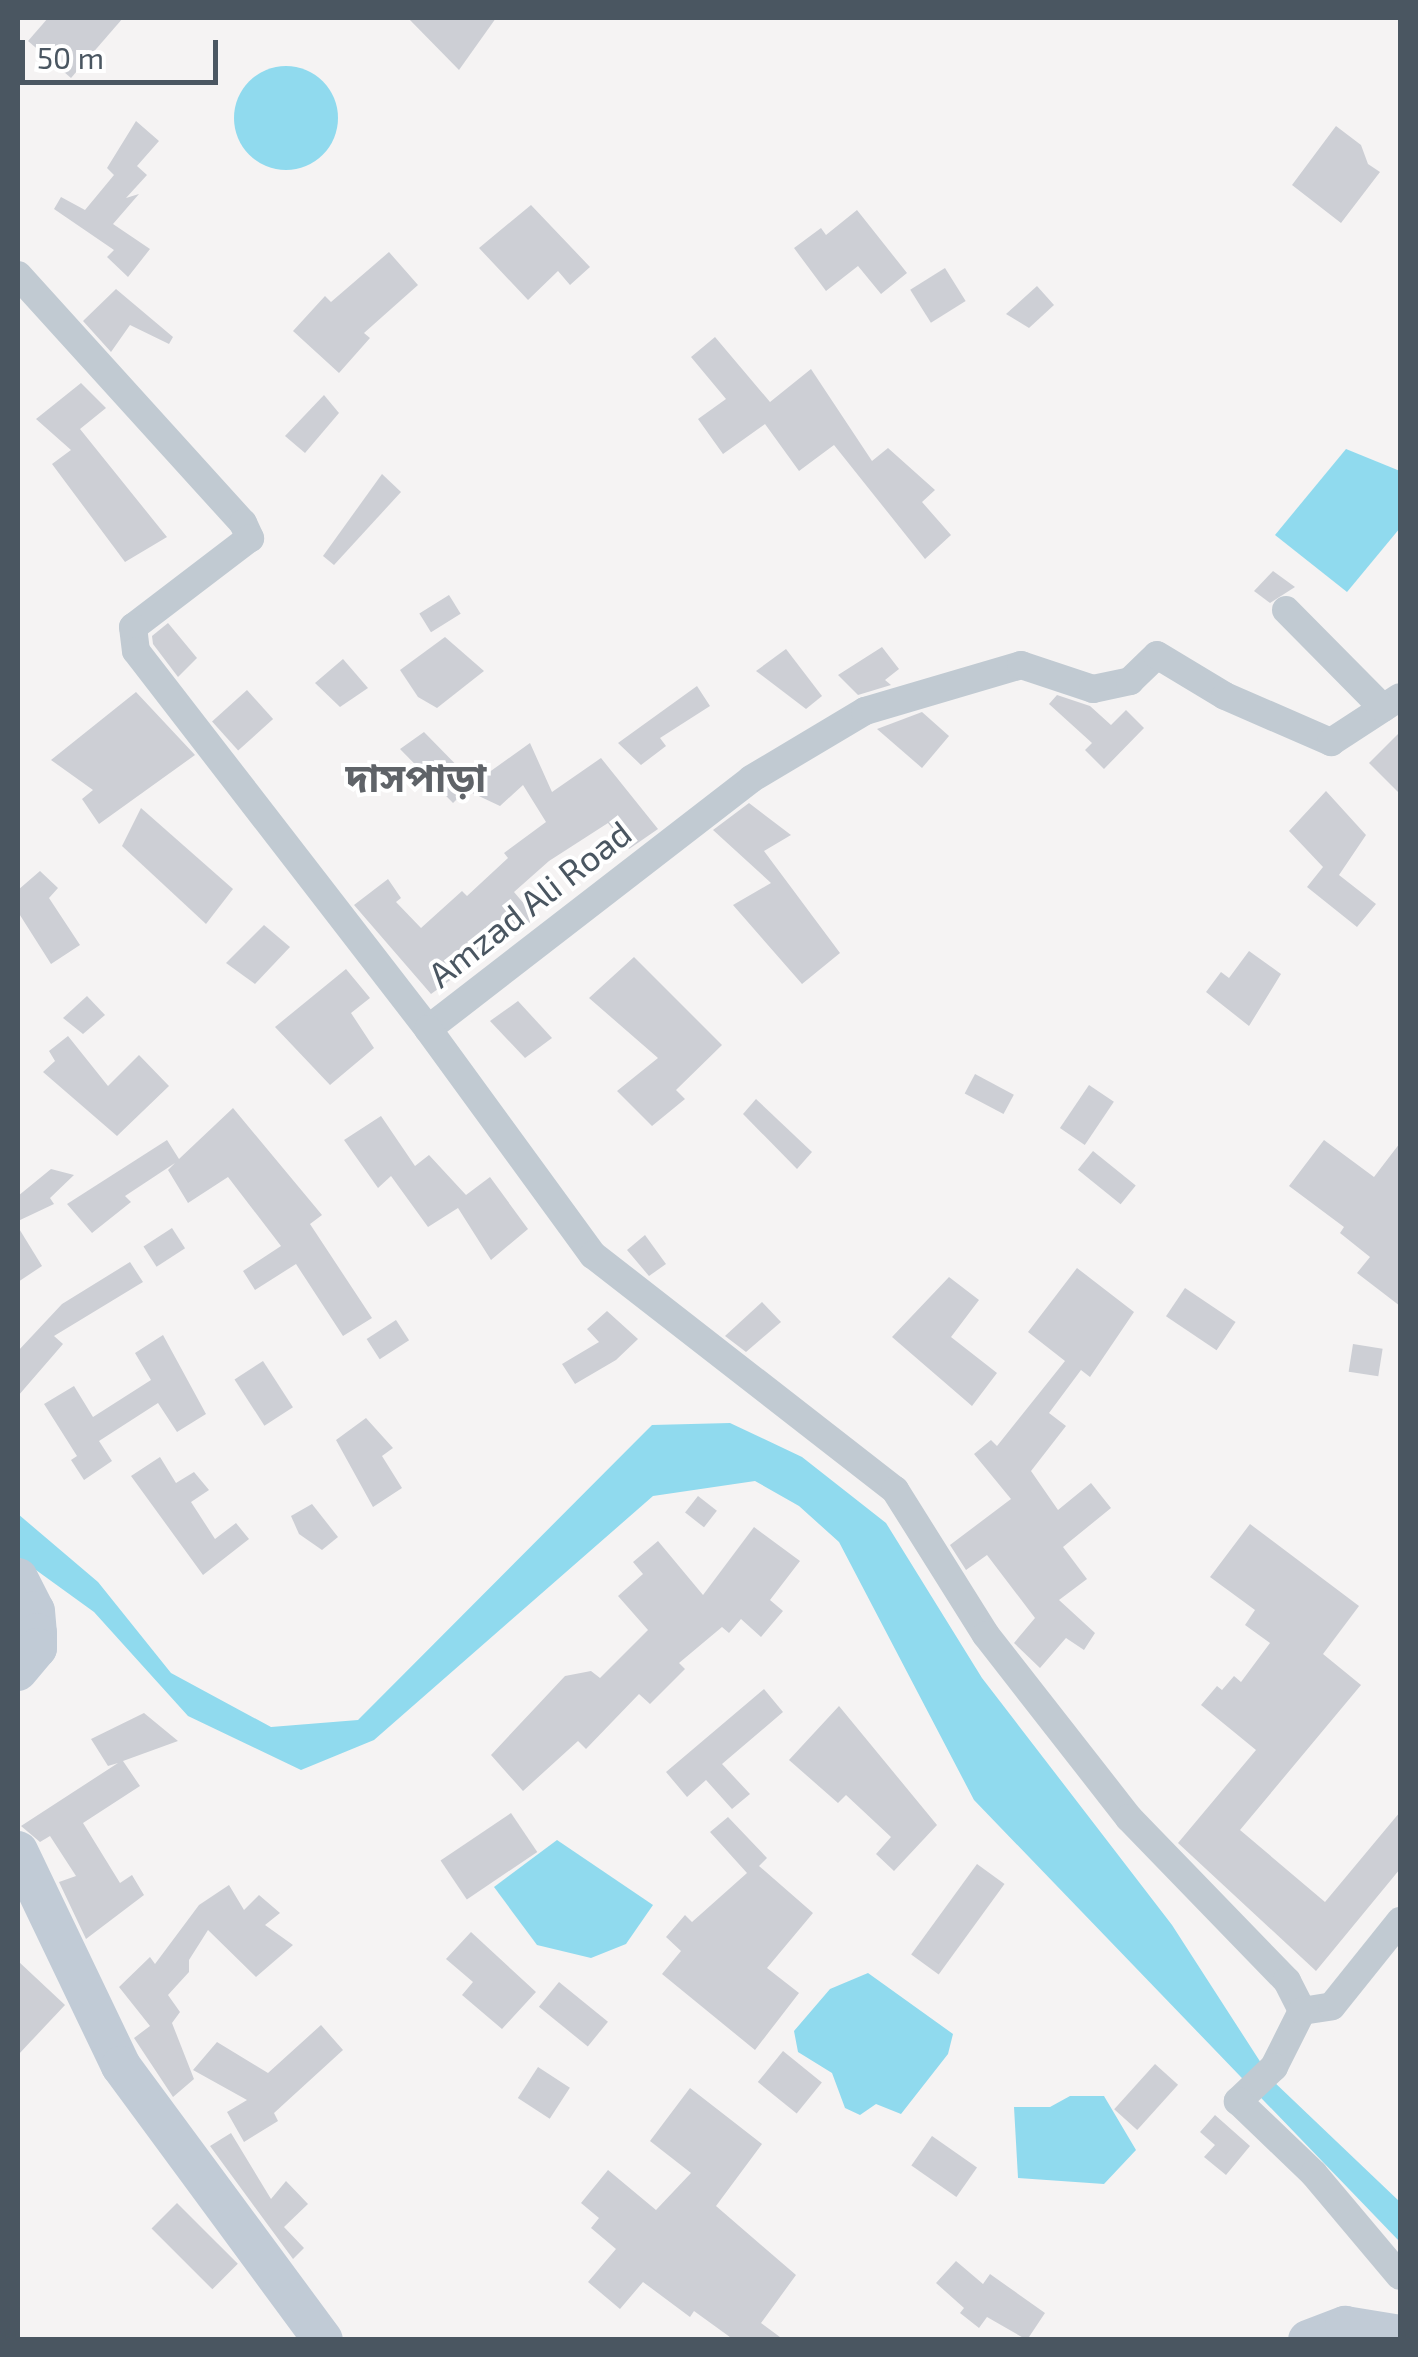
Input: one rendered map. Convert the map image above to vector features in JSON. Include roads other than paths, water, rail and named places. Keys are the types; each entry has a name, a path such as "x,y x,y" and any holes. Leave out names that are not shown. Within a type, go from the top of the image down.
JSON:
{"main road":[{"path":"18,1578 35,1611 37,1633 36,1648 18,1670"},
{"path":"18,1851 121,2066 324,2340"},
{"path":"1308,2340 1345,2326 1400,2335"}],"street":[{"name":"Amzad Ali Road","path":"18,274 243,523 250,538 133,626 136,651 428,1028 751,779 865,711 1021,666 1092,690 1130,681 1158,655 1225,696 1331,742 1392,702"},
{"path":"1286,610 1392,702"},
{"path":"428,1028 593,1255 895,1490 986,1635 1093,1772 1287,1981 1302,2011"},
{"path":"1302,2011 1332,2006 1400,1921"},
{"path":"1302,2011 1274,2066 1238,2100 1314,2174 1400,2276"}],"water":[{"path":"286,66 306,70 323,81 334,98 338,118 334,138 323,155 306,166 286,170 266,166 249,155 238,138 234,118 238,98 249,81 266,70"},
{"path":"1346,449 1400,471 1400,528 1347,592 1275,535"},
{"path":"730,1423 802,1457 886,1523 982,1678 1172,1925 1272,2080 1400,2202 1400,2242 974,1800 839,1542 799,1506 755,1481 653,1496 374,1740 301,1770 188,1716 94,1612 18,1557 18,1514 98,1582 171,1673 271,1727 358,1720 652,1425"},
{"path":"557,1840 653,1905 626,1944 591,1958 537,1945 494,1887"},
{"path":"868,1973 953,2034 948,2054 901,2114 876,2104 860,2115 845,2108 832,2073 798,2052 794,2031 830,1989"},
{"path":"1070,2096 1104,2096 1136,2150 1104,2184 1018,2178 1014,2107 1050,2107"}],"district":[{"name":"দাসপাড়া","path":"416,776"}]}
